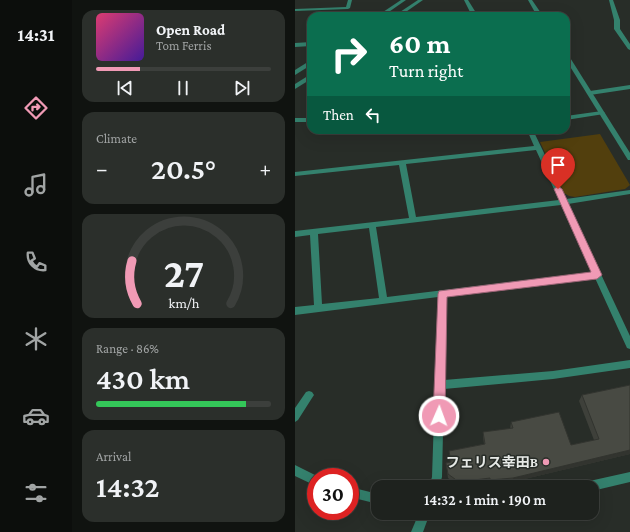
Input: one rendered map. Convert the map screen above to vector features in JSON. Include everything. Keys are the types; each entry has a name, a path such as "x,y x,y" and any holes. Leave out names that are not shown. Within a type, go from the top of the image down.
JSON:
{"street":[{"path":"295,10 349,8 350,0"},
{"path":"386,12 404,0"},
{"path":"403,12 421,0"},
{"path":"466,0 473,12"},
{"path":"530,0 538,12"},
{"path":"611,0 617,20 617,29 630,48"},
{"path":"295,45 307,44"},
{"path":"570,62 630,158"},
{"path":"295,72 307,64"},
{"path":"295,87 307,79"},
{"path":"590,93 630,87"},
{"path":"570,117 602,113"},
{"path":"295,120 307,120"},
{"path":"532,134 630,345"},
{"path":"295,174 539,148"},
{"path":"402,162 413,220"},
{"path":"295,234 564,202 630,192"},
{"path":"372,225 385,301"},
{"path":"314,232 318,308"},
{"path":"295,311 597,275"},
{"path":"436,480 443,294"},
{"path":"440,385 553,375 630,364"},
{"path":"295,417 309,395"},
{"path":"295,470 307,476"},
{"path":"599,484 630,477"},
{"path":"359,494 371,497"},
{"path":"417,532 422,520"}],"shaded area":[{"path":"600,134 630,185 625,189 575,197 569,196 564,193 540,142"}],"building":[{"path":"630,385 630,450 513,478 456,480 448,474 446,463 451,462 449,451 485,444 483,432 513,428 511,422 559,412 571,445 599,439 582,395"}],"place":[{"name":"フェリス幸田B","path":"546,462"}],"route":[{"path":"439,416 443,294 597,275 558,189"}]}
